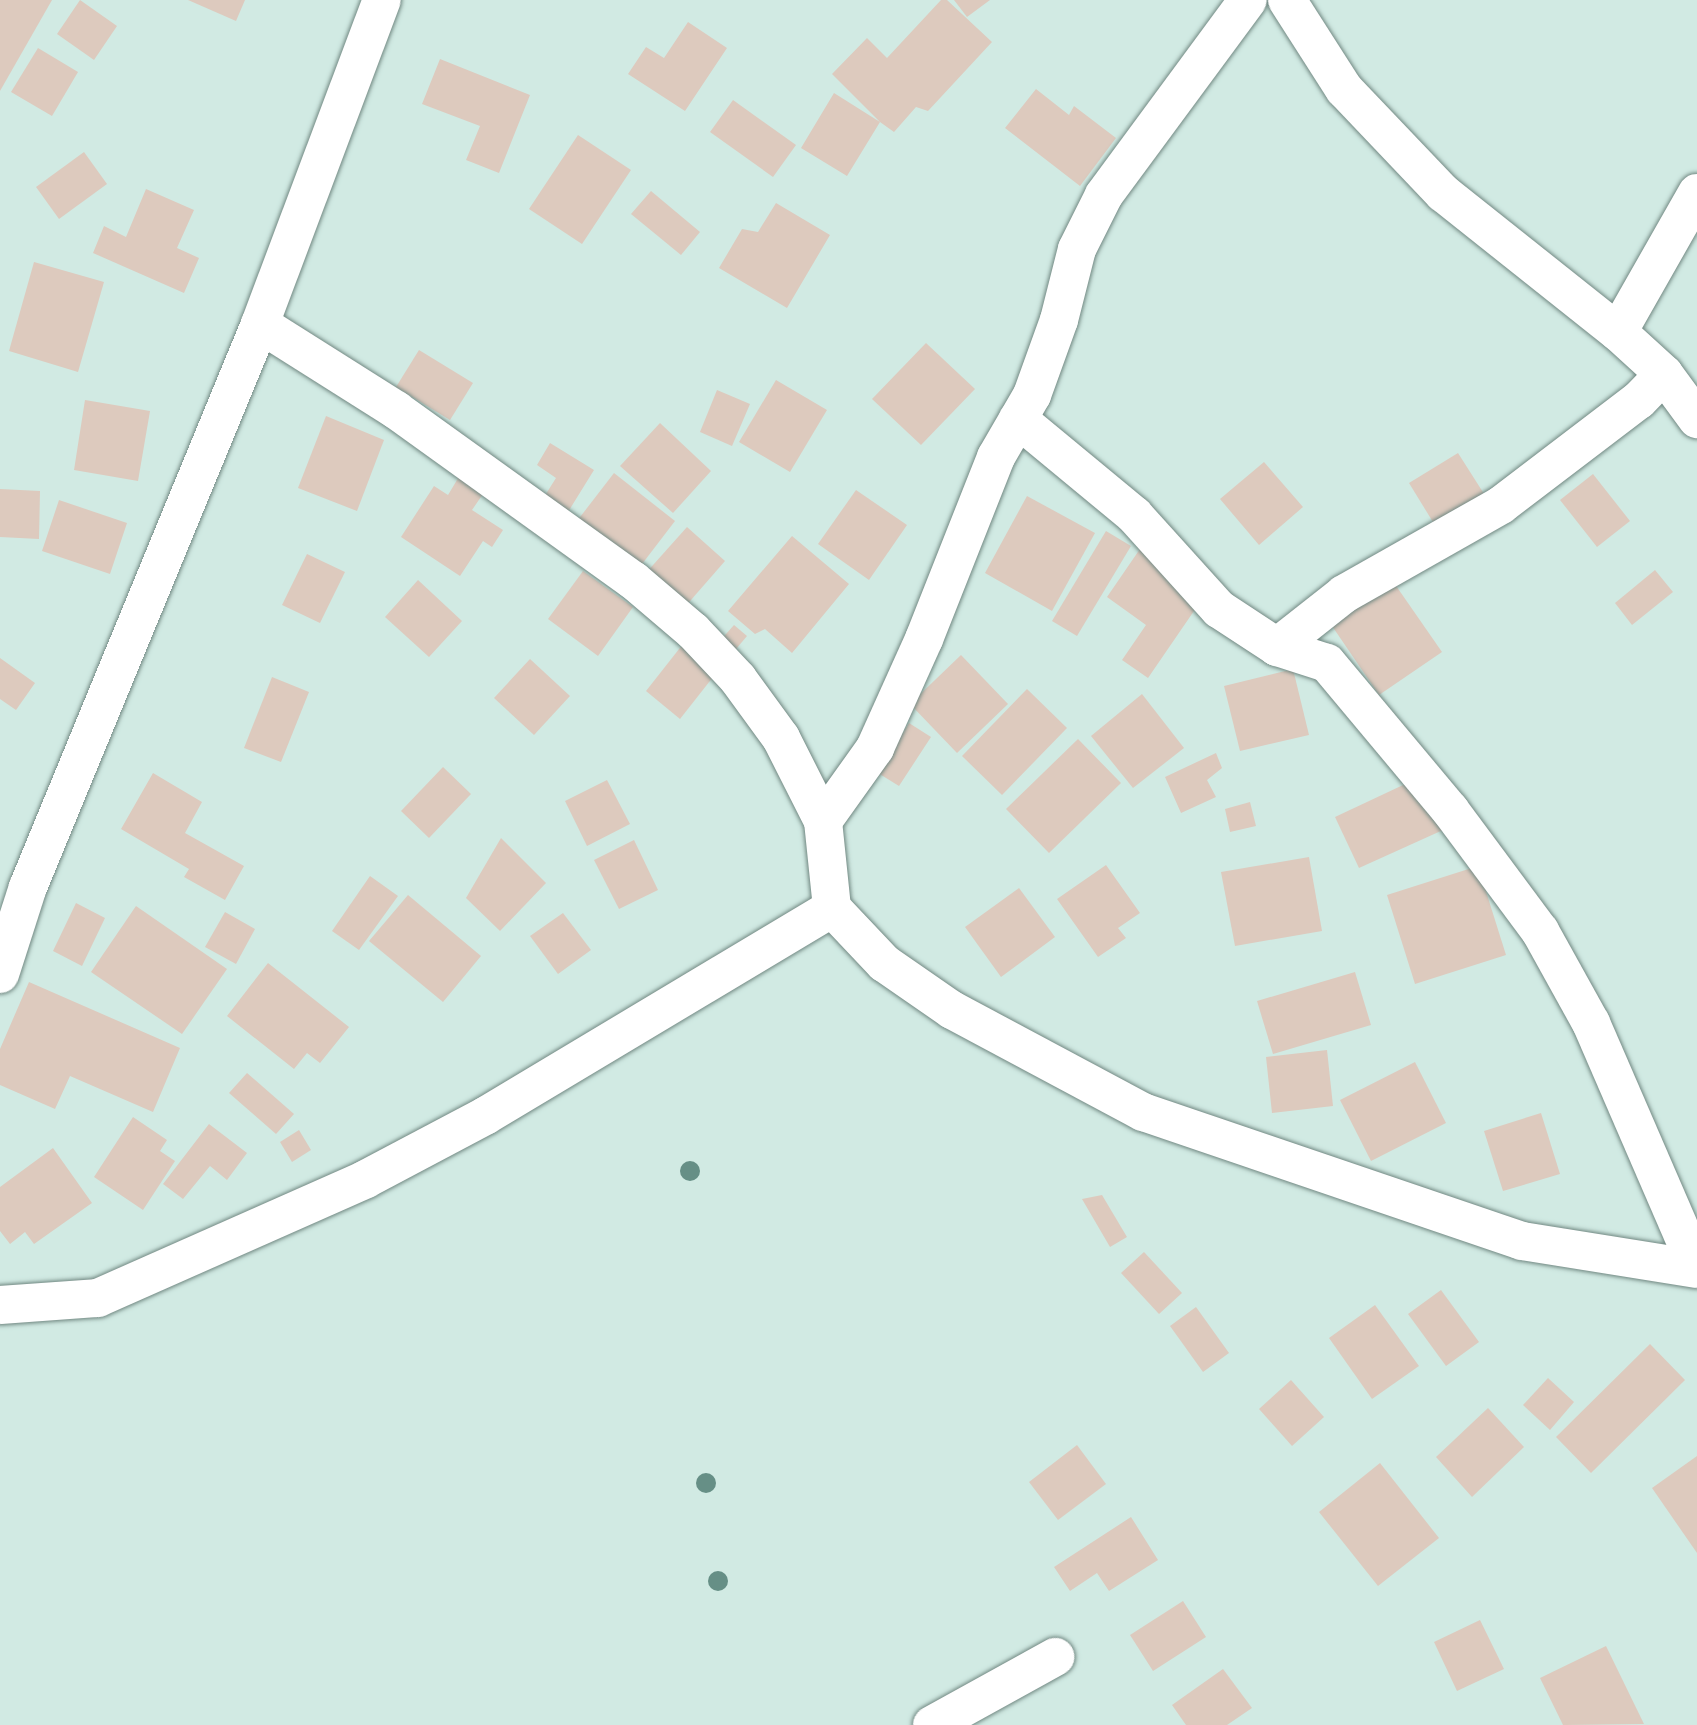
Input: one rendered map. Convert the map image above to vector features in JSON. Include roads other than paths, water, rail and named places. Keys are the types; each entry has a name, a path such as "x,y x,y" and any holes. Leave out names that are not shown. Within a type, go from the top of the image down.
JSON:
{"street":[{"path":"3,955 28,887 260,324 382,0"},
{"path":"823,821 874,748 924,639 980,494 1017,419 1032,395 1059,320 1077,249 1104,195 1248,0"},
{"path":"1287,0 1345,89 1443,193 1618,332 1664,374 1697,419"},
{"path":"1618,332 1697,193"},
{"path":"260,324 396,410 633,580 693,631 781,738 823,821 832,908 884,963 952,1010 1143,1112 1522,1241 1697,1269"},
{"path":"1277,647 1344,594 1501,505 1639,400 1664,374"},
{"path":"1017,419 1134,515 1219,609 1277,647 1326,663 1352,688 1533,921 1591,1023 1697,1269"},
{"path":"0,1305 99,1298 366,1179 485,1116 832,908"},
{"path":"932,1725 1055,1657"}]}
